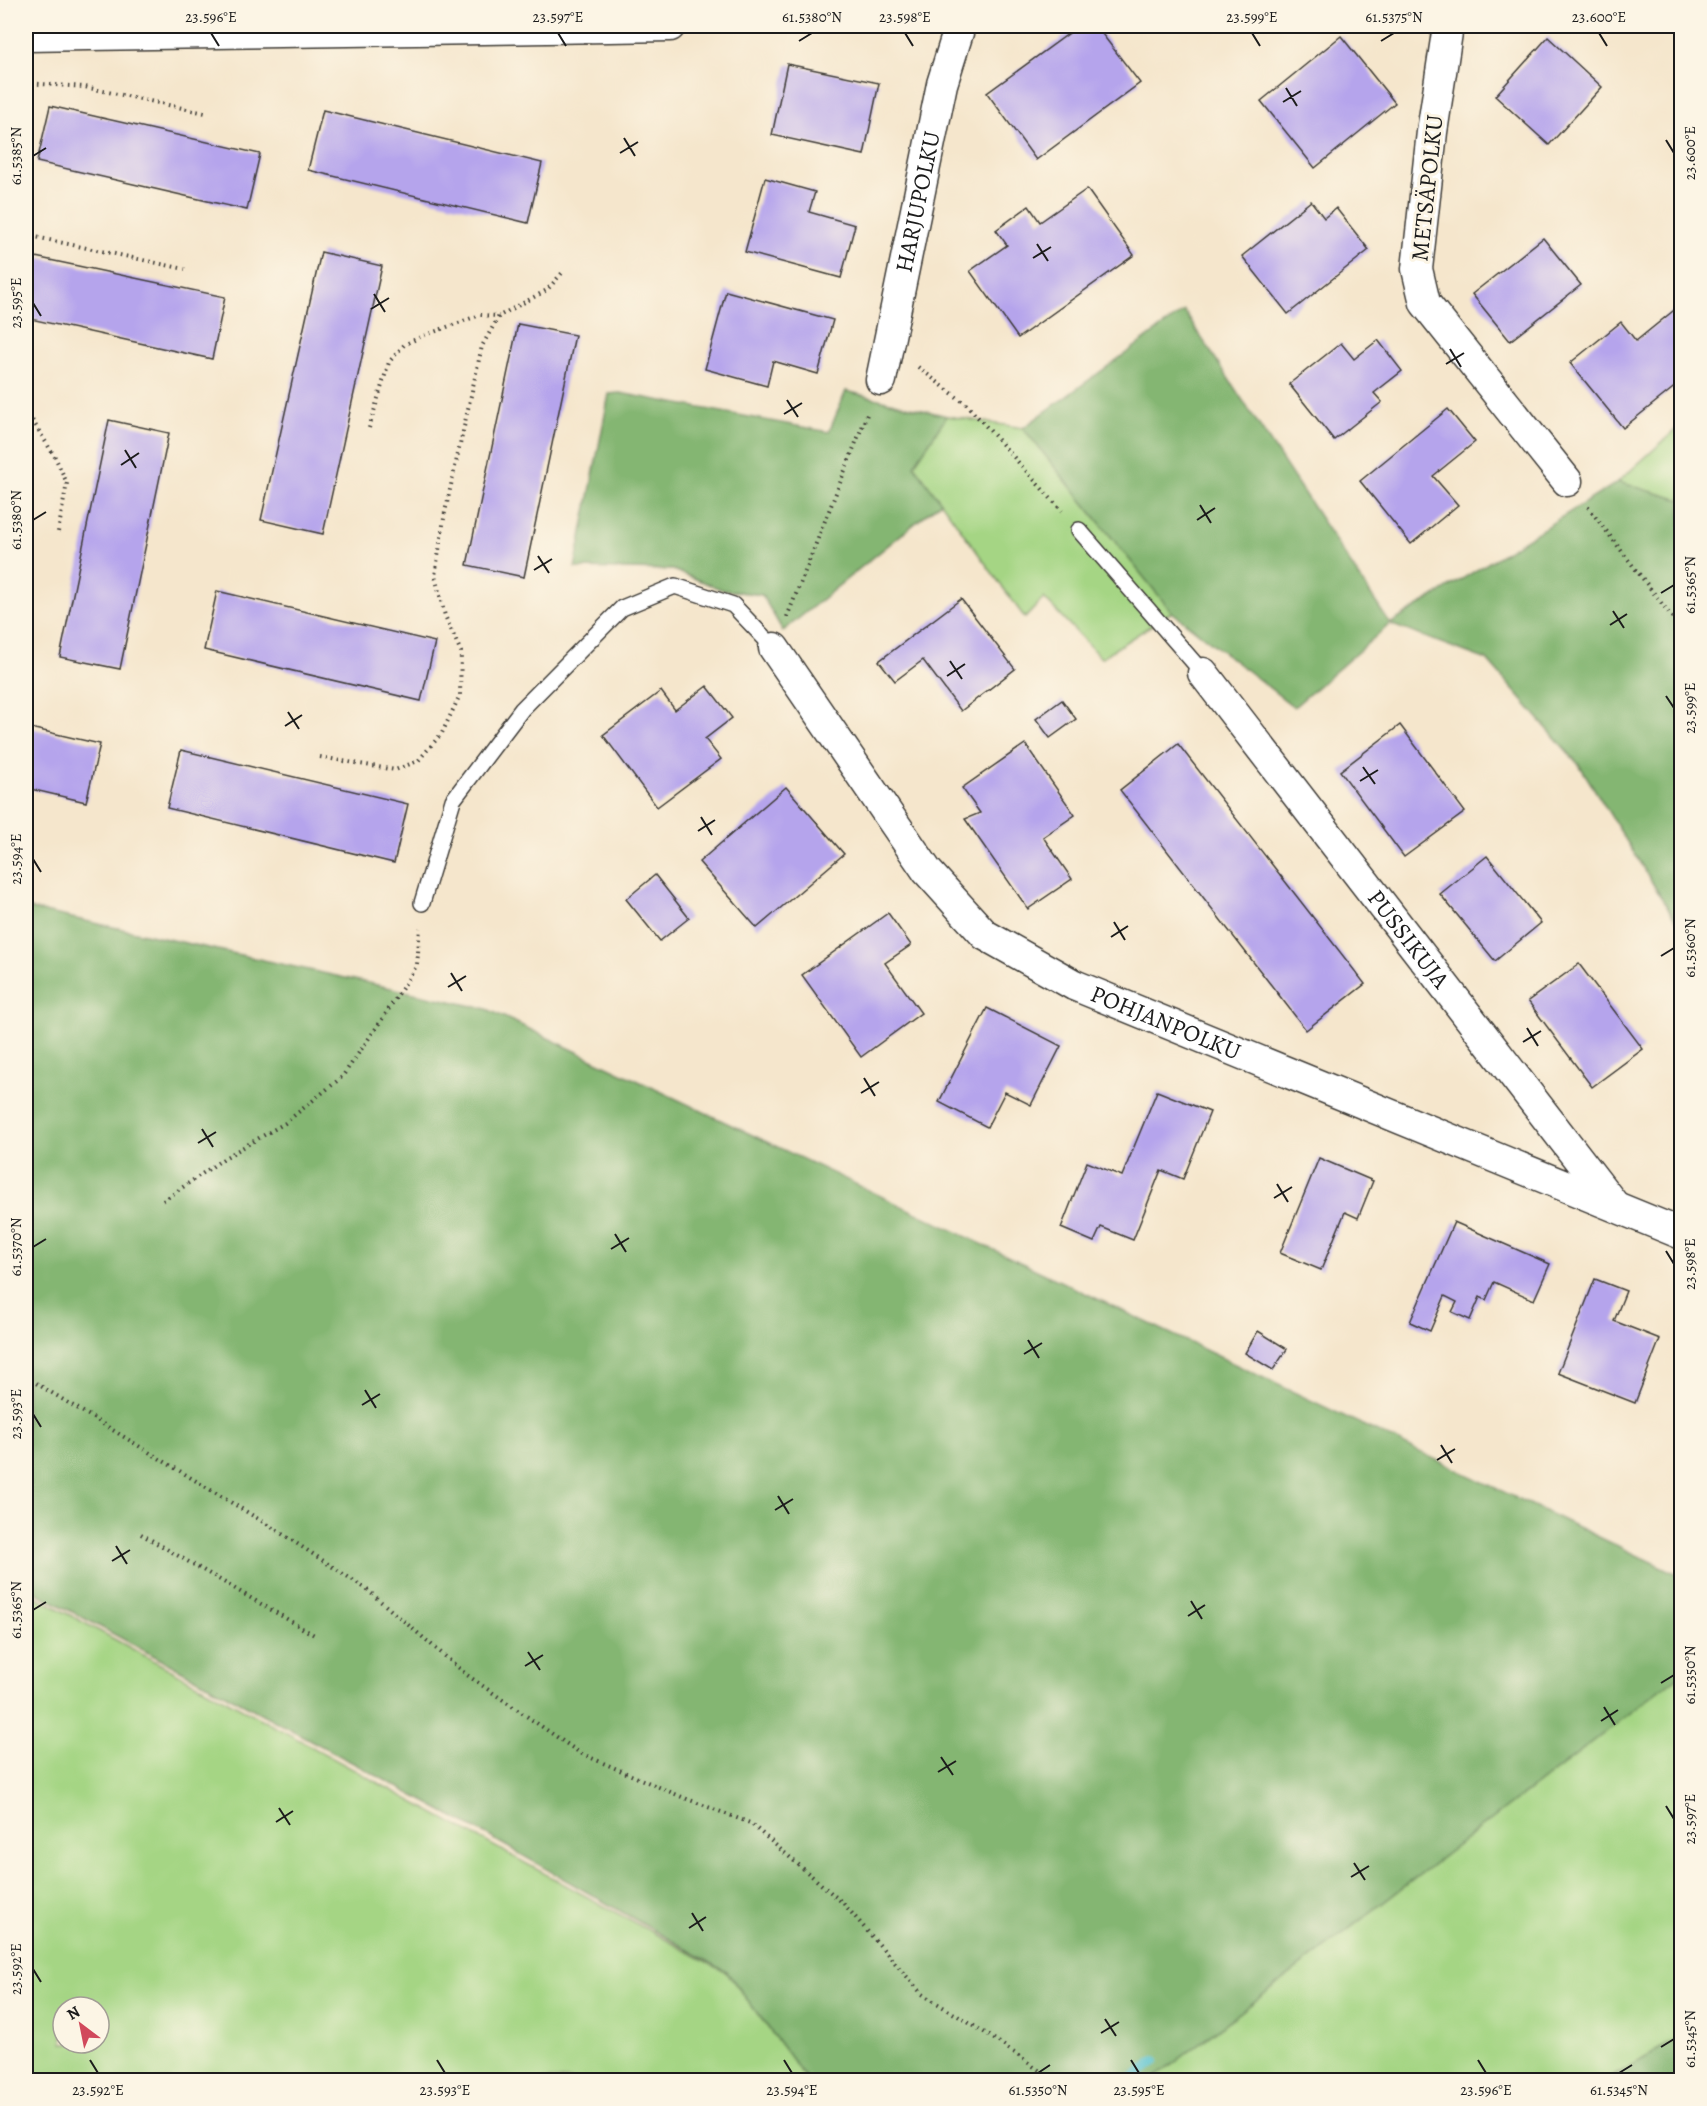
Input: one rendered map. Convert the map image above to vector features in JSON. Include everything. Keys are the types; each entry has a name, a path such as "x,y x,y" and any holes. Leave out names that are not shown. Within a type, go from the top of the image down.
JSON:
{"street":[{"path":"26,36 670,26"},
{"name":"HARJUPOLKU","path":"881,380 942,84 960,26"},
{"name":"METSÄPOLKU","path":"1448,26 1432,132 1417,269 1425,303 1568,481"},
{"name":"POHJANPOLKU","path":"774,648 927,871 985,935 1074,985 1682,1234"},
{"name":"PUSSIKUJA","path":"1203,673 1614,1205"}],"lane":[{"path":"1079,530 1203,673"},
{"path":"422,903 453,800 522,708 622,609 675,586 734,605 774,648"}],"path":[{"path":"26,83 85,87 205,113"},
{"path":"26,235 185,269"},
{"path":"369,428 388,362 404,345 480,315 499,316 548,290 563,272"},
{"path":"320,756 395,770 418,761 442,733 460,695 461,652 445,616 435,576 445,512 482,346 499,316"},
{"path":"889,345 966,404 1079,530"},
{"path":"774,648 881,380"},
{"path":"26,410 55,456 67,483 58,532"},
{"path":"1568,481 1682,630"},
{"path":"163,1201 226,1157 285,1123 342,1077 417,965 422,903"},
{"path":"26,1377 273,1528 365,1588 468,1675 580,1753 682,1797 750,1823 843,1903 922,1994 987,2034 1053,2080"},
{"path":"141,1534 316,1636"}],"green space":[{"path":"1184,311 1390,624 1294,707 1172,612 1023,428"},
{"path":"846,391 947,416 914,465 941,502 783,631 762,595 723,590 673,570 575,568 609,394 620,393 829,432"},
{"path":"947,416 1023,428 1172,612 1101,658 1044,598 1025,618 914,465"},
{"path":"1681,425 1681,500 1618,482"},
{"path":"1618,482 1681,500 1681,929 1580,766 1487,660 1390,624"},
{"path":"26,908 487,1009 1681,1576 1681,1674 1152,2080 807,2080 727,1972 485,1834 26,1587"},
{"path":"26,1591 727,1973 807,2080 26,2080"},
{"path":"1681,1674 1681,2037 1607,2080 1152,2080"},
{"path":"1681,2037 1681,2080 1607,2080"}],"building":[{"path":"1079,26 1096,26 1140,83 1036,160 987,93"},
{"path":"1341,36 1395,103 1315,168 1261,101"},
{"path":"1548,37 1602,87 1549,145 1495,96"},
{"path":"787,64 879,83 864,155 772,135"},
{"path":"50,106 260,154 247,210 37,162"},
{"path":"323,110 542,163 528,223 308,170"},
{"path":"765,178 815,192 809,212 855,225 841,278 745,252"},
{"path":"1087,189 1134,255 1018,338 970,271 1007,245 996,230 1029,206 1040,222"},
{"path":"1311,201 1324,218 1336,208 1369,250 1288,314 1242,256"},
{"path":"1543,238 1581,285 1510,341 1472,294"},
{"path":"321,252 382,266 323,534 261,520"},
{"path":"26,255 225,297 212,359 26,318"},
{"path":"726,291 833,320 818,374 773,361 767,386 705,369"},
{"path":"1678,307 1682,311 1682,381 1623,428 1570,363 1621,322 1636,341"},
{"path":"518,324 575,335 524,577 467,565"},
{"path":"1378,340 1402,371 1374,393 1382,402 1334,440 1289,384 1341,343 1354,359"},
{"path":"1448,409 1475,442 1433,476 1458,505 1411,544 1360,481"},
{"path":"109,420 169,433 120,669 60,657"},
{"path":"217,591 435,642 421,701 204,650"},
{"path":"961,599 1015,669 961,711 923,660 895,681 879,661"},
{"path":"707,686 732,718 705,739 721,759 657,807 603,735 661,691 675,710"},
{"path":"1062,700 1076,719 1050,738 1036,719"},
{"path":"1400,725 1465,812 1404,857 1340,771"},
{"path":"26,727 100,744 86,802 26,788"},
{"path":"1025,744 1075,815 1043,837 1072,879 1028,909 965,819 980,813 962,788"},
{"path":"1178,744 1365,984 1306,1030 1120,790"},
{"path":"181,750 408,804 394,863 167,808"},
{"path":"786,787 844,854 757,928 699,862"},
{"path":"1487,856 1541,923 1495,961 1440,894"},
{"path":"655,875 689,918 660,941 626,899"},
{"path":"888,913 911,945 885,963 921,1013 861,1057 802,975"},
{"path":"1579,964 1643,1049 1592,1087 1528,1001"},
{"path":"987,1008 1061,1046 1031,1105 1005,1092 987,1127 939,1102"},
{"path":"1157,1091 1210,1112 1183,1179 1161,1170 1133,1240 1101,1227 1094,1242 1061,1228 1087,1162 1122,1176"},
{"path":"1319,1158 1373,1181 1358,1218 1345,1212 1321,1270 1280,1253"},
{"path":"1454,1222 1550,1264 1534,1300 1494,1282 1486,1300 1480,1297 1470,1320 1452,1312 1457,1302 1445,1296 1430,1331 1410,1322"},
{"path":"1595,1279 1626,1291 1614,1321 1660,1339 1635,1403 1558,1373"},
{"path":"1258,1331 1287,1349 1273,1370 1245,1353"}],"waterway":[{"path":"1130,2080 1155,2061"}]}
